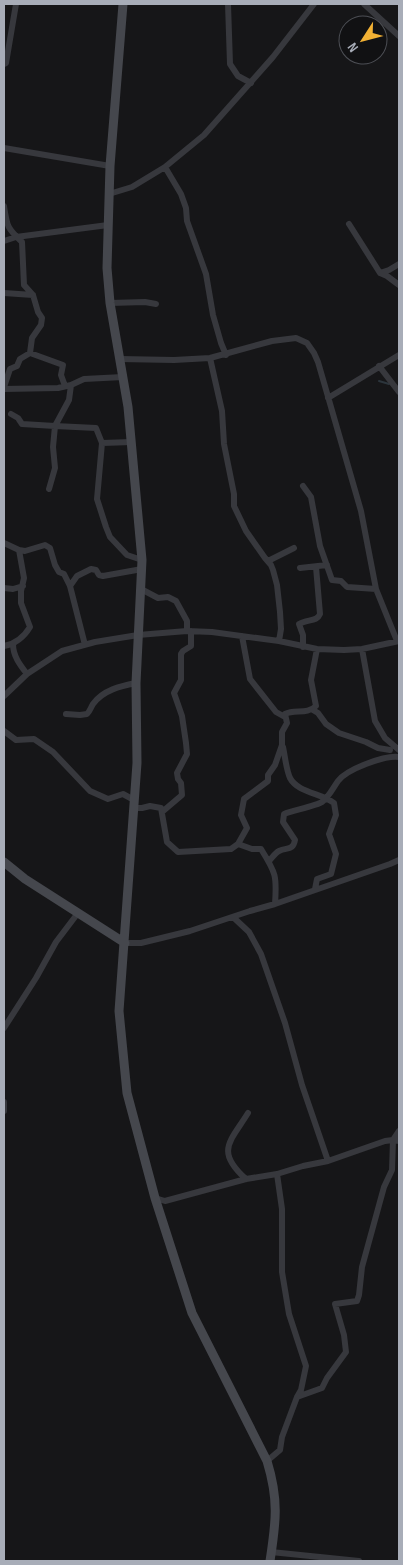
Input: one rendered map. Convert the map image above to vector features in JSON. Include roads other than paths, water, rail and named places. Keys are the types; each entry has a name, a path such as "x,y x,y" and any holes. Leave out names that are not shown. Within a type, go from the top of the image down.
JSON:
{"main road":[{"path":"123,4 110,166 107,268 110,303 132,442 142,564 136,684 137,762 119,1011 127,1093 155,1198 192,1313 266,1461 274,1483 276,1521 271,1557"},
{"path":"4,862 25,879 125,943"}],"street":[{"path":"4,64 6,63 16,4"},
{"path":"228,4 230,64 238,76 244,91"},
{"path":"109,194 132,186 165,167 204,135 288,39 314,4"},
{"path":"365,4 399,36"},
{"path":"238,76 251,83"},
{"path":"4,148 110,166"},
{"path":"165,167 181,194 186,208 187,221 206,274 213,315 226,354"},
{"path":"4,206 7,226 22,242 24,285 33,295 38,312 42,318 41,325 32,338 30,353"},
{"path":"349,224 380,273 399,285"},
{"path":"4,241 16,237 108,225"},
{"path":"22,242 32,235"},
{"path":"380,273 399,264"},
{"path":"4,294 33,295"},
{"path":"110,303 145,302 156,304"},
{"path":"4,696 27,674 62,651 138,635 189,631 212,632 280,641 317,649 362,648 398,641 376,589 361,511 314,353 307,343 296,338 272,341 210,358 174,360 120,359"},
{"path":"30,353 63,365 61,375 68,386 69,400 55,426 53,447 55,468 49,490"},
{"path":"30,353 20,359 17,366 10,369 4,388 58,388 84,379 123,377"},
{"path":"328,398 399,355"},
{"path":"210,358 215,372 222,411 224,444 234,494 234,506 238,518 273,570 277,584 281,629 280,641"},
{"path":"379,366 399,392"},
{"path":"11,414 18,418 22,424 96,428 102,442 97,499 106,527 110,538 128,555 142,564"},
{"path":"102,442 132,442"},
{"path":"303,486 311,497 320,546 332,580 341,581 346,587 376,589"},
{"path":"4,543 25,551 47,546 50,548 57,569 64,574 70,586 85,645"},
{"path":"268,561 294,548"},
{"path":"4,646 13,644 30,627 22,603 21,591 24,578 19,550"},
{"path":"70,586 76,576 91,569 96,570 99,575 103,576 142,564"},
{"path":"300,568 327,565"},
{"path":"303,647 303,635 300,624 315,620 320,614 316,567"},
{"path":"4,588 13,589 23,586"},
{"path":"141,590 158,598 168,597 176,601 187,621 191,646 182,651 181,680 174,693 182,716 187,754 177,773 181,783 182,795 162,812"},
{"path":"242,636 250,679 276,712 285,717 287,723 282,732 282,746 290,778 298,786 327,797 334,803 336,815 329,834 336,854 331,874 317,879 315,889"},
{"path":"13,644 13,650 19,663 27,674"},
{"path":"362,648 374,721 390,750 399,757"},
{"path":"313,710 316,703 312,680 317,649"},
{"path":"66,714 80,716 87,714 93,704 106,692 126,685 136,684"},
{"path":"285,717 287,712 313,710 318,713 326,724 339,733 378,748 399,750"},
{"path":"4,731 16,740 34,739 39,742 53,752 90,791 108,799 123,794 134,804 142,808 150,806 161,808 167,842 178,852 231,849 238,844 247,828 241,815 244,799 268,781 268,775 275,764 282,746"},
{"path":"269,861 278,852 294,846 295,840 284,822 284,814 320,804 340,779 349,772 390,750"},
{"path":"238,844 242,844 252,850 261,849 269,861 275,872 275,904"},
{"path":"125,943 141,943 190,931 364,874 399,860"},
{"path":"4,1028 36,978 56,942 78,913"},
{"path":"233,916 250,932 261,954 285,1023 302,1085 328,1161"},
{"path":"4,1102 4,1111"},
{"path":"246,1179 233,1168 228,1155 228,1149 230,1140 248,1113"},
{"path":"297,1397 322,1388 346,1352 344,1335 335,1304 357,1301 362,1267 384,1187 392,1170 399,1131"},
{"path":"155,1198 164,1201 246,1179 277,1174 328,1161 396,1140"},
{"path":"266,1461 280,1450 282,1437 301,1390 306,1366 289,1314 282,1272 282,1209 277,1174"},
{"path":"271,1557 359,1561"}],"waterway":[{"path":"379,381 389,384"}]}
